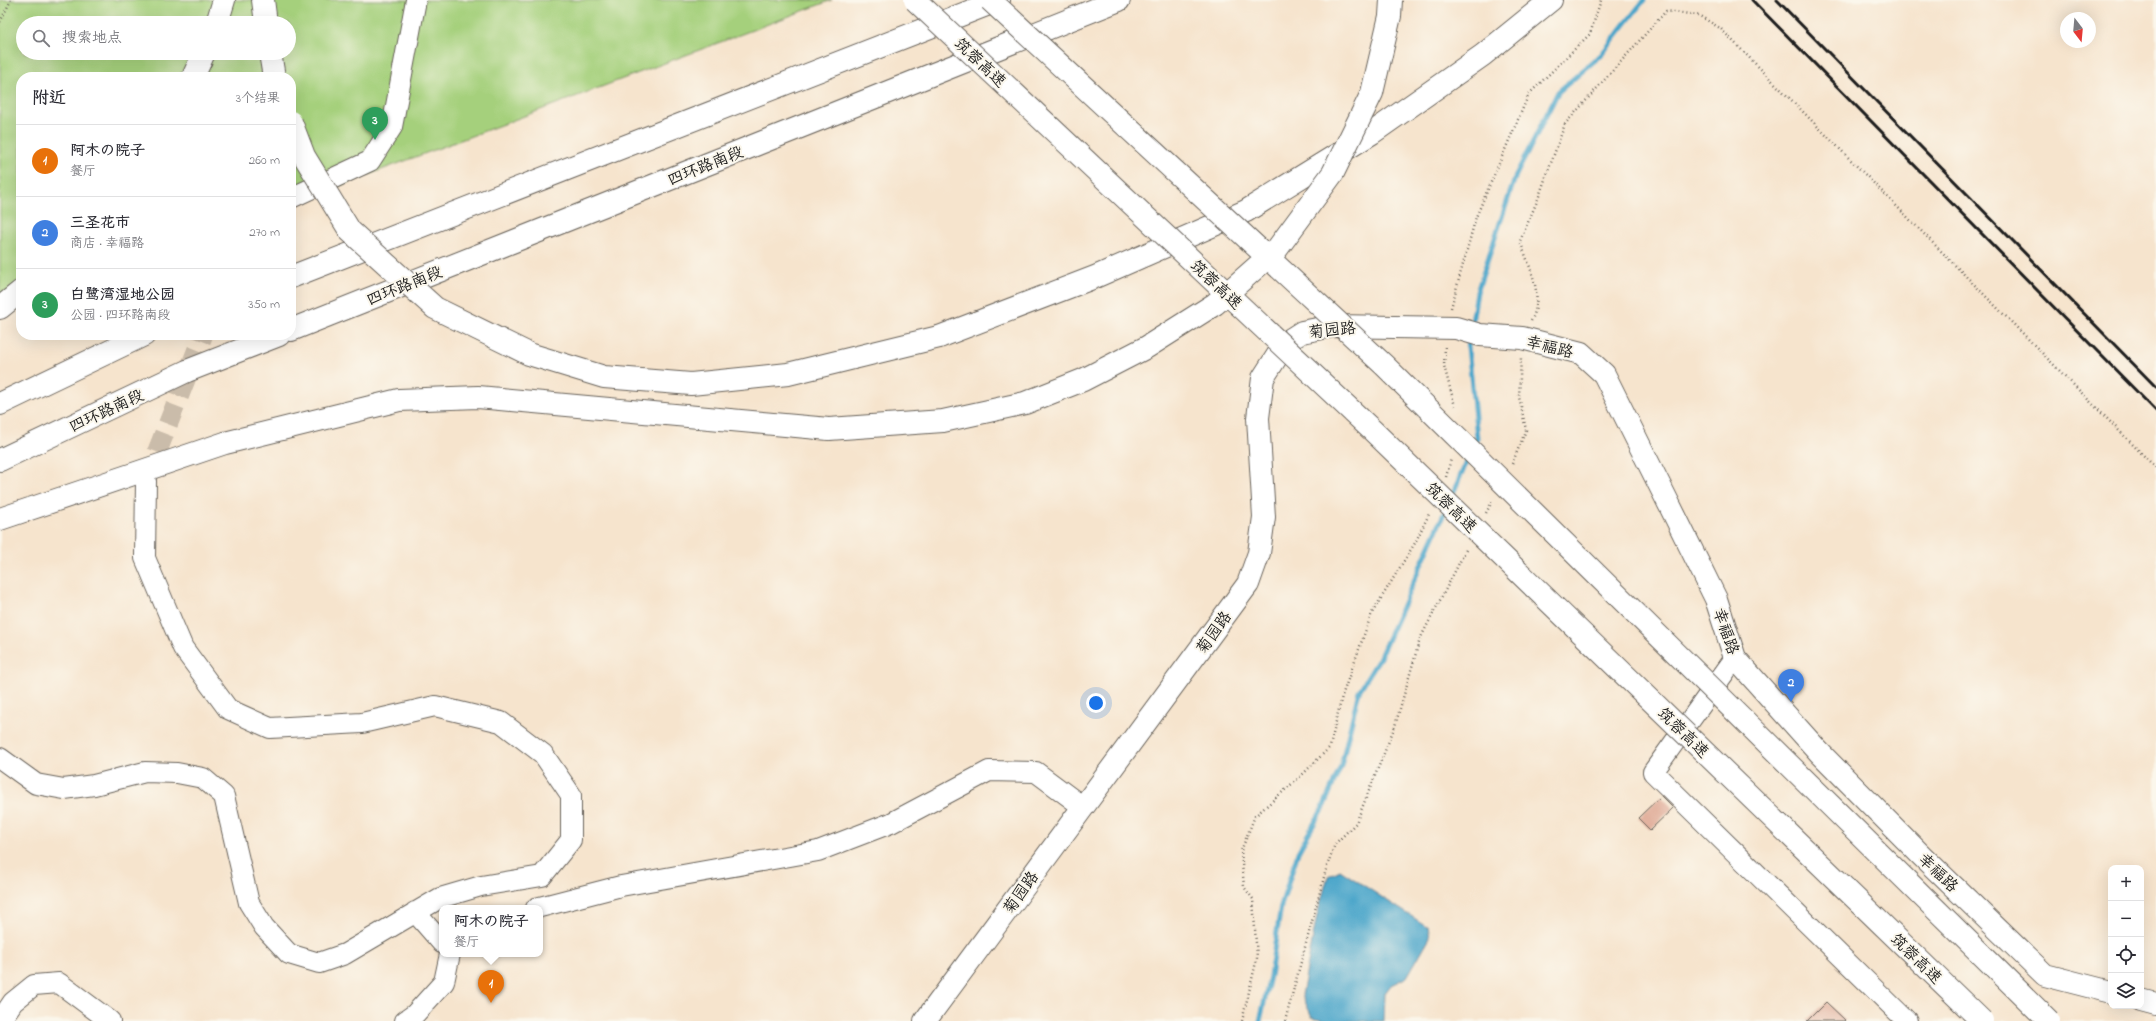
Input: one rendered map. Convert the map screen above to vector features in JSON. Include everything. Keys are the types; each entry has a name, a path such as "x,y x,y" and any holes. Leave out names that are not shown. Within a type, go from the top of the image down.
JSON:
{"main road":[{"path":"219,16 224,0"},
{"path":"263,0 265,16"},
{"name":"筑蓉高速","path":"915,0 1372,430 1982,1021"},
{"path":"990,0 1384,365 2049,1021"},
{"path":"296,275 999,0"},
{"name":"四环路南段","path":"296,328 1119,0"},
{"path":"0,519 225,443 399,400 478,397 829,429 943,421 1025,403 1083,380 1147,347 1216,304 1277,249 1333,173 1372,93 1390,16 1391,0"},
{"path":"296,135 304,156 350,231 435,308 529,354 604,377 691,384 788,374 939,337 1096,276 1246,211 1372,133 1483,55 1552,0"},
{"path":"195,72 201,60"},
{"path":"271,60 273,72"},
{"path":"0,308 16,295"},
{"name":"菊园路","path":"926,1021 1248,584 1259,553 1264,517 1258,418 1263,378 1279,353 1291,339 1302,332 1333,326 1451,328"},
{"name":"幸福路","path":"1451,328 1480,335 1522,338 1581,354 1604,374 1716,599 1735,658 1819,752 1922,856 2045,975 2108,991"},
{"path":"0,404 134,340"},
{"name":"四环路南段","path":"0,460 188,371 266,340"},
{"path":"2144,1001 2156,1004"}],"street":[{"path":"296,196 370,161 392,127 416,0"},
{"path":"0,758 36,784 64,789 94,785 145,772 177,774 203,778 224,796 249,902 264,927 289,954 319,963 345,954 440,898 481,886 542,876 571,840 571,795 543,754 501,722 435,706 362,723 270,728 228,709 183,648 145,558 146,481"},
{"path":"1735,658 1653,772 1907,1021"},
{"path":"543,906 621,886 818,851 891,823 989,772 1036,772 1083,807"},
{"path":"415,912 439,940"},
{"path":"444,982 449,957"},
{"path":"411,1019 444,982 462,957"},
{"path":"0,1021 13,1002 34,986 60,983 110,1021"}],"path":[{"path":"0,22 11,0"},
{"path":"1457,414 1444,366 1476,217 1529,94 1590,34 1601,0"},
{"path":"1508,471 1526,430 1519,397 1522,338 1536,312 1536,287 1520,241 1538,198 1565,124 1666,11 1698,15 1720,28 2156,468"},
{"path":"1444,482 1450,469 1452,453"},
{"path":"1482,520 1493,499"},
{"path":"1242,1021 1257,958 1253,899 1244,886 1241,851 1255,816 1301,776 1330,747 1342,696 1372,613 1415,543 1431,509"},
{"path":"1285,1021 1327,866 1335,844 1356,823 1395,726 1420,639 1471,541"}],"green space":[{"path":"0,0 832,0 296,202 296,72 16,72 16,307 0,313"}],"water":[{"path":"1340,870 1428,927 1430,937 1407,977 1391,985 1385,993 1384,1021 1331,1021 1312,1017 1302,995 1317,915 1328,876"}],"building":[{"path":"1661,796 1673,808 1650,830 1638,818"},
{"path":"1826,1002 1846,1021 1807,1021"}],"waterway":[{"path":"1471,328 1477,292 1516,175 1558,92 1601,55 1644,0"},
{"path":"1470,338 1468,346 1477,438 1473,446"},
{"path":"1451,498 1469,456"},
{"path":"1260,1021 1270,976 1281,906 1298,852 1323,808 1341,766 1359,691 1379,659 1446,509"}],"tunnel":[{"path":"146,480 201,340"}],"railway":[{"path":"1752,0 2156,411"},
{"path":"1777,0 2156,387"}],"place":[{"name":"白鹭湾湿地公园","path":"375,140"},
{"name":"三圣花市","path":"1791,702"},
{"name":"阿木の院子","path":"491,1003"}]}
